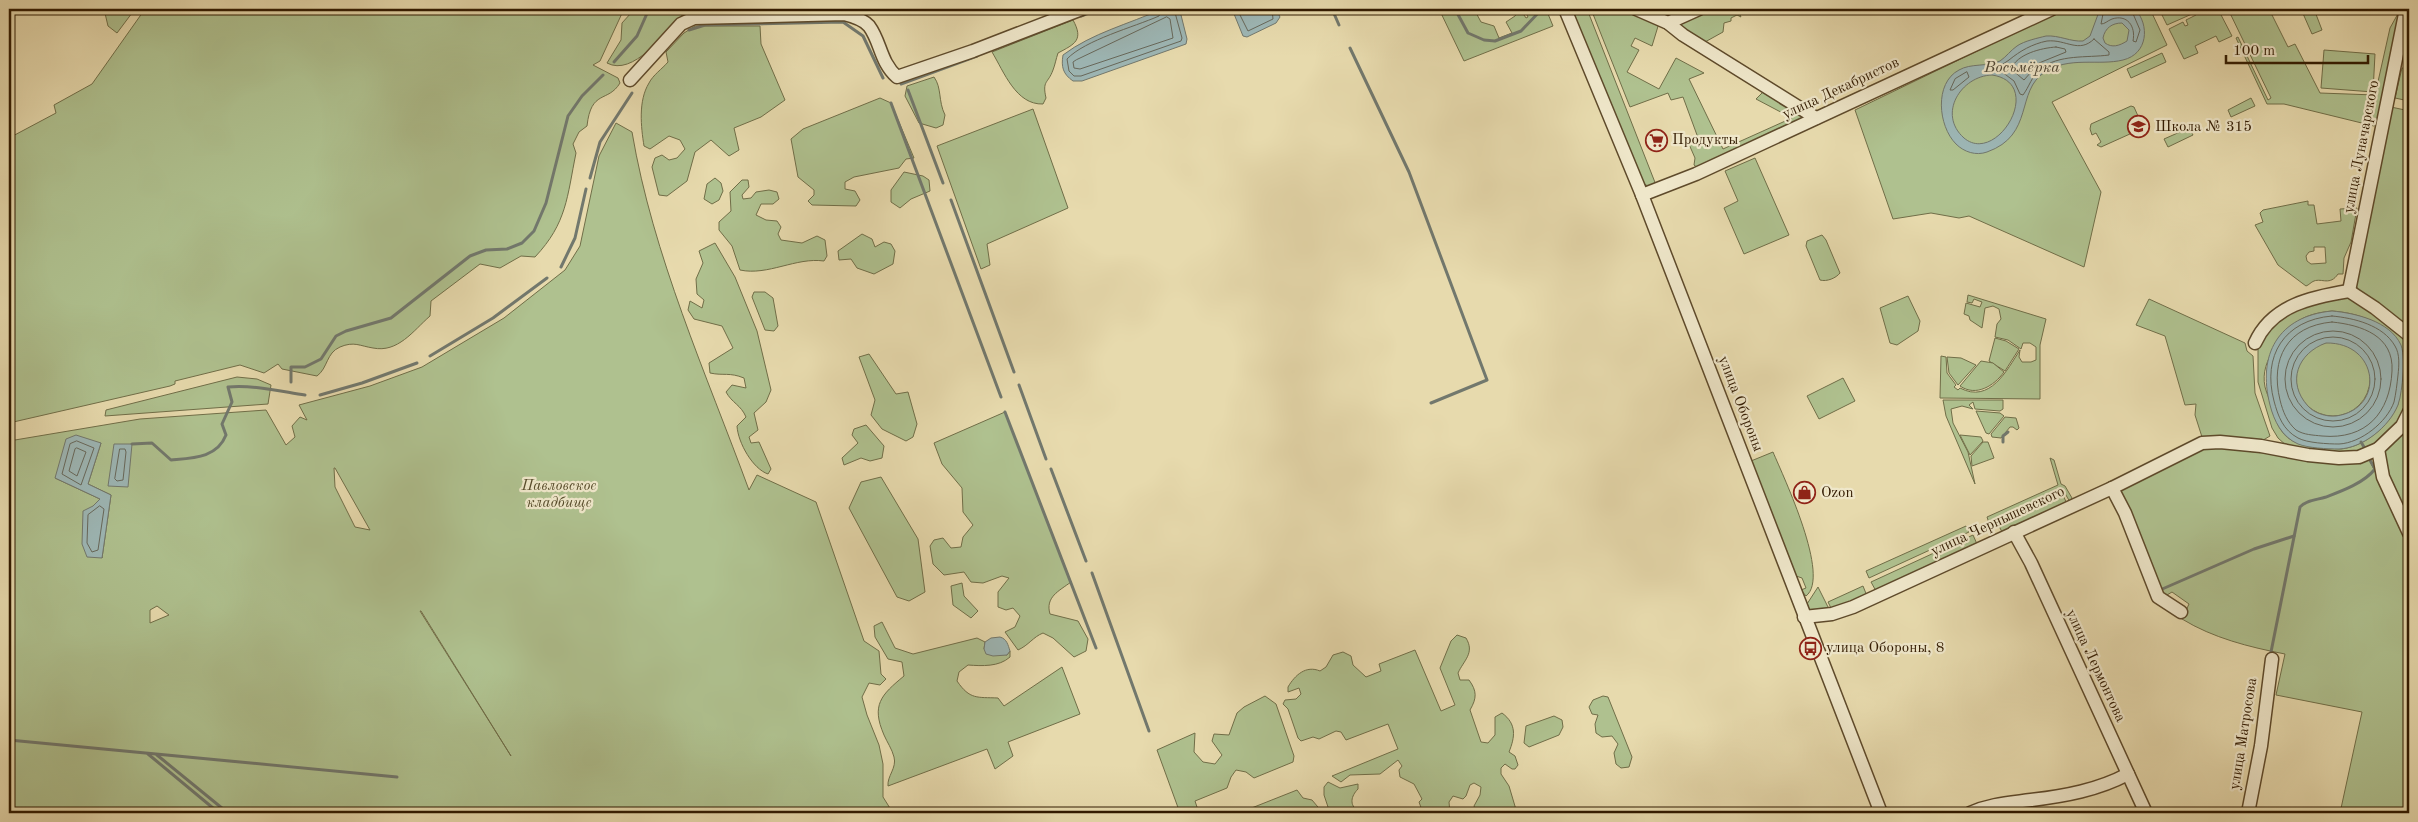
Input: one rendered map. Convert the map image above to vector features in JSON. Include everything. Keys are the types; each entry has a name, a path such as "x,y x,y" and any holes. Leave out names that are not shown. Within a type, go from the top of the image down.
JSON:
{"street":[{"path":"630,80 681,24 694,18 844,14 868,25 888,68 897,77 973,51 1082,9"},
{"name":"улица Обороны","path":"1565,9 1642,195 1881,813"},
{"path":"1636,9 1668,23 1683,35 1816,118"},
{"path":"1668,23 1699,9"},
{"name":"улица Декабристов","path":"1642,195 1696,174 2052,9"},
{"name":"улица Луначарского","path":"2349,291 2406,9"},
{"path":"2255,343 2267,323 2282,311 2316,298 2349,291 2380,311 2409,335"},
{"path":"2409,412 2402,426 2378,449 2383,477 2409,533"},
{"name":"улица Чернышевского","path":"1804,617 1832,614 1853,607 2112,488 2202,443 2220,442 2261,446 2308,455 2339,458 2359,457 2378,449"},
{"path":"2112,488 2158,597 2181,612"},
{"name":"улица Лермонтова","path":"2014,532 2031,563 2146,813"},
{"name":"улица Матросова","path":"2248,813 2261,746 2272,660"},
{"path":"1970,813 1995,804 2049,798 2101,787 2128,774"}],"green space":[{"path":"104,9 135,9 117,33 108,26"},
{"path":"145,9 624,9 600,61 593,65 618,78 620,83 592,106 587,126 579,132 573,144 576,153 568,196 560,221 546,245 535,257 521,256 500,268 480,264 431,301 430,316 398,344 382,349 353,344 345,345 332,353 321,373 317,376 282,369 278,364 264,373 240,365 175,381 175,384 170,386 9,423 9,138 56,113 54,105 92,84"},
{"path":"628,9 681,9 682,16 658,42 638,59 617,66 607,63 621,40 622,23 631,13"},
{"path":"1439,9 1474,9 1481,22 1494,26 1499,38 1512,33 1506,22 1515,16 1520,9 1526,18 1528,17 1524,9 1546,9 1553,26 1464,61"},
{"path":"1572,9 1587,9 1656,185 1650,187 1642,183"},
{"path":"1591,9 1630,9 1659,23 1652,46 1635,38 1631,46 1639,50 1627,72 1659,89 1676,58 1704,73 1689,79 1723,149 1792,118 1756,99 1766,89 1803,118 1698,168 1694,165 1695,158 1688,142 1696,140 1697,135 1683,97 1671,100 1668,93 1630,107"},
{"path":"1705,9 1737,9 1741,17 1737,15 1731,18 1731,21 1724,23 1723,32 1705,42 1679,27 1682,19"},
{"path":"2064,9 2150,9 2167,45 2052,102 2101,192 2084,267 1969,216 1959,218 1931,213 1893,219 1855,110"},
{"path":"2159,9 2190,9 2192,14 2167,25"},
{"path":"2194,9 2223,9 2219,11 2232,36 2219,42 2216,36 2195,46 2198,53 2184,59 2169,29 2183,22 2185,26 2188,25 2186,20 2196,15"},
{"path":"2228,9 2269,9 2288,47 2295,44 2320,93 2375,95 2390,28 2400,10 2378,123 2374,126 2284,104 2267,104 2236,38 2238,37 2268,100 2271,98"},
{"path":"2301,9 2314,9 2322,30 2312,34"},
{"path":"1073,20 1078,37 1073,44 1058,53 1053,70 1045,85 1046,98 1043,104 1025,99 1006,78 992,52"},
{"path":"695,26 760,26 761,44 785,100 761,117 734,128 739,150 729,156 711,140 695,152 687,181 667,196 659,195 652,167 655,158 662,155 669,160 677,158 685,149 680,140 669,136 650,149 644,146 641,122 643,98 651,80 668,62 666,52 684,33"},
{"path":"2324,50 2375,54 2373,92 2321,88"},
{"path":"2162,53 2166,62 2131,78 2127,69"},
{"path":"2402,68 2409,69 2409,101 2395,98"},
{"path":"934,77 945,115 943,125 936,128 919,123 905,96 907,86"},
{"path":"880,98 891,103 914,158 906,159 899,168 854,177 845,182 845,189 855,191 860,200 856,206 812,205 808,201 814,195 814,190 798,177 791,139 803,129"},
{"path":"2251,98 2255,106 2231,117 2228,110"},
{"path":"2131,106 2134,107 2142,125 2141,129 2101,147 2097,145 2101,142 2096,133 2092,135 2091,124"},
{"path":"2391,107 2405,110 2405,113 2409,114 2409,329 2360,292 2356,286"},
{"path":"1033,109 1068,208 987,244 990,265 981,269 937,146"},
{"name":"Павловское кладбище","path":"616,123 632,132 641,178 667,269 682,314 749,490 757,475 816,502 864,641 879,651 881,674 886,679 880,685 869,683 862,697 879,745 883,764 883,797 893,813 9,813 9,441 140,419 266,410 286,445 295,437 292,426 300,417 307,420 299,405 370,386 422,367 504,318 565,270 580,246 599,156","holes":["101,443 88,484 111,495 102,558 93,506 100,499 55,478","334,468 370,530 355,527 335,487","157,606 169,615 150,623 150,610","420,611 421,611 511,756"]},
{"path":"2189,128 2193,135 2168,147 2164,139"},
{"path":"1755,158 1789,235 1744,254 1724,208 1738,201 1725,171"},
{"path":"904,172 923,176 929,180 930,191 911,199 900,208 891,202 891,190"},
{"path":"715,178 721,183 723,191 719,200 712,204 704,199 707,184"},
{"path":"742,180 748,180 749,187 742,195 743,199 751,198 756,192 769,190 777,192 779,199 773,204 761,204 756,215 766,220 777,221 781,227 778,234 781,240 802,243 817,236 825,240 827,256 824,261 814,260 761,271 740,270 732,246 719,230 719,222 731,211 730,192"},
{"path":"2308,201 2308,205 2314,205 2317,224 2341,221 2340,209 2357,208 2351,242 2344,258 2343,274 2338,274 2329,281 2317,280 2306,286 2278,265 2255,225 2263,222 2260,213 2263,210","holes":["2314,247 2325,247 2326,263 2311,264 2307,261 2306,256 2309,252 2314,251"]},
{"path":"862,234 872,239 875,247 884,242 891,244 895,251 893,264 874,274 857,268 851,259 839,260 838,251"},
{"path":"1822,235 1840,273 1828,280 1820,280 1806,246 1807,241"},
{"path":"715,243 735,277 757,331 771,390 766,402 754,413 758,430 749,437 751,443 759,442 771,469 768,474 757,467 743,447 737,426 746,417 726,392 732,385 746,388 744,378 734,375 710,373 709,363 733,348 722,326 694,319 688,310 690,301 702,308 704,300 697,294 696,279 703,263 699,251"},
{"path":"754,292 765,292 773,298 778,326 774,331 765,330 752,297"},
{"path":"1968,295 2046,319 2040,345 2040,399 1940,398 1941,356 1946,357 1947,373 1956,385 1954,387 1958,390 1960,388 1971,392 1980,392 1996,382 2020,350 2019,357 2022,362 2036,360 2036,347 2030,343 2023,343 2021,349 2008,340 1995,337 1997,324 2001,319 1999,309 1993,306 1985,308 1982,328 1970,320 1969,316 1964,314 1966,303 1980,307 1982,302 1974,299 1972,303 1967,302"},
{"path":"1908,296 1920,321 1918,331 1897,345 1890,343 1880,308"},
{"path":"2352,296 2409,342 2409,399 2405,416 2369,450 2340,455 2288,447 2278,438 2272,428 2258,382 2258,348 2265,331 2304,304","holes":["2332,311 2368,319 2390,333 2397,340 2398,404 2394,412 2375,434 2359,444 2341,449 2309,446 2300,444 2287,437 2278,426 2265,387 2264,376 2270,357 2292,326 2305,317"]},
{"path":"2149,299 2245,343 2247,351 2253,356 2255,393 2270,436 2260,442 2202,437 2195,415 2196,404 2185,405 2165,336 2136,325"},
{"path":"1995,338 2006,341 2019,349 2005,371 1989,361"},
{"path":"2333,342 2347,345 2359,353 2367,365 2370,379 2367,393 2359,405 2347,413 2333,416 2319,413 2307,405 2299,393 2296,379 2299,365 2307,353 2319,345"},
{"path":"869,354 896,394 908,392 917,424 913,437 906,441 882,429 871,415 875,400 859,357"},
{"path":"1947,357 1961,358 1976,365 1958,385 1949,373"},
{"path":"1981,361 1993,363 2004,372 1995,382 1978,390 1966,389 1960,386"},
{"path":"237,377 257,379 271,385 268,404 105,416 106,410"},
{"path":"1843,378 1855,401 1819,419 1807,396"},
{"path":"1943,400 2003,400 2003,409 2000,411 1975,409 1973,402 1969,405 1973,409 1962,406 1951,409 1953,423 1968,452 1975,484 1946,416"},
{"path":"1976,411 2000,413 2004,416 1989,434 1986,433"},
{"path":"1005,412 1071,582 1051,599 1049,603 1050,614 1078,621 1088,639 1086,651 1074,657 1053,638 1043,633 1018,650 1005,632 1015,627 1020,616 1013,608 1006,610 998,607 998,592 1009,578 1002,576 983,583 971,582 964,572 944,575 933,564 930,546 934,540 943,538 951,548 961,547 963,537 973,525 963,512 962,488 942,464 934,443"},
{"path":"2005,417 2016,418 2019,428 2017,430 2010,427 2001,438 1992,437 1991,434"},
{"path":"2409,419 2409,813 2340,813 2362,712 2276,695 2285,654 2232,641 2206,632 2182,619 2189,604 2172,592 2162,598 2117,489 2204,446 2348,463 2369,460 2376,473 2383,469 2381,456"},
{"path":"866,425 884,446 882,458 870,461 861,458 844,465 842,458 858,443 852,435 854,429"},
{"path":"1960,435 1981,437 1983,441 1970,455"},
{"path":"1983,442 1988,442 1994,458 1972,466 1971,456"},
{"path":"1773,452 1795,504 1809,549 1813,569 1812,585 1806,596 1801,590 1806,588 1802,578 1796,576 1751,461"},
{"path":"2050,458 2054,460 2061,484 2065,486 2072,498 2070,502 2063,490 1989,523 1987,517 2058,485"},
{"path":"881,477 918,539 925,592 909,601 897,597 849,508 861,482"},
{"path":"2063,495 2067,504 2002,532 1998,524"},
{"path":"1966,526 1969,532 1869,578 1866,571"},
{"path":"1973,535 1977,544 1876,591 1871,582"},
{"path":"962,583 964,596 978,611 971,618 953,605 951,586"},
{"path":"1863,586 1867,596 1831,608 1828,602"},
{"path":"1818,587 1829,609 1811,613 1807,604"},
{"path":"882,622 895,648 913,654 977,638 985,642 984,649 1007,655 1010,651 1010,657 1001,663 985,666 968,665 959,672 957,681 966,692 979,697 998,698 1004,706 1062,667 1080,714 1008,742 1013,756 995,769 987,749 888,786 895,761 880,725 878,716 880,701 889,689 904,676 902,662 888,659 875,637 874,626"},
{"path":"1457,635 1466,638 1468,643 1468,656 1458,673 1460,680 1469,680 1474,688 1475,698 1470,710 1481,742 1488,743 1495,735 1495,717 1502,713 1507,717 1512,726 1513,741 1509,752 1515,756 1518,765 1515,769 1512,769 1505,764 1501,768 1501,774 1509,786 1517,813 1476,813 1474,806 1480,795 1481,787 1474,783 1470,785 1463,799 1453,796 1449,802 1450,813 1423,813 1419,802 1422,799 1414,784 1400,777 1399,770 1402,766 1398,760 1380,774 1350,775 1341,782 1332,776 1398,749 1388,724 1346,740 1341,732 1336,731 1319,739 1313,737 1301,741 1298,738 1288,709 1283,704 1285,700 1296,699 1301,694 1299,688 1288,692 1288,687 1301,672 1310,669 1320,671 1326,667 1333,655 1343,652 1351,656 1353,665 1366,677 1381,671 1379,664 1415,650 1441,711 1455,705 1440,668 1451,641"},
{"path":"1265,696 1276,704 1294,756 1293,762 1254,778 1246,772 1236,770 1227,788 1195,801 1199,813 1180,813 1157,750 1195,733 1194,752 1203,762 1215,764 1222,755 1212,741 1214,734 1229,735 1237,713"},
{"path":"1603,696 1608,697 1632,757 1629,767 1621,768 1616,764 1614,753 1618,744 1612,736 1602,737 1596,733 1595,724 1598,715 1592,714 1589,707 1593,700"},
{"path":"1554,716 1562,720 1563,727 1559,735 1529,747 1524,743 1526,726"},
{"path":"1328,782 1340,788 1358,784 1358,789 1353,797 1353,806 1358,811 1369,810 1371,813 1330,813 1324,795 1324,787"},
{"path":"1297,790 1303,798 1312,800 1323,813 1239,813"},
{"path":"908,810 909,813 893,813"}],"water":[{"path":"1162,9 1177,9 1180,11 1187,39 1186,44 1082,81 1073,81 1067,76 1062,63 1063,55 1074,47 1098,35"},
{"path":"1232,9 1276,9 1280,17 1276,23 1247,37 1243,36"},
{"name":"Восьмёрка","path":"2100,9 2135,9 2143,23 2144,38 2142,45 2138,52 2131,57 2114,62 2064,64 2045,72 2036,80 2030,90 2019,124 2012,135 2002,144 1987,152 1974,153 1966,151 1956,144 1945,127 1941,105 1945,85 1951,76 1969,66 2000,61 2020,44 2027,41 2051,36 2083,41 2090,36","holes":["2122,23 2129,30 2127,41 2116,46 2110,46 2105,43 2103,38 2107,29 2112,25","1992,75 2008,81 2015,92 2016,106 2011,120 2002,132 1990,141 1977,144 1964,138 1956,128 1953,108 1956,98 1962,89 1981,77"]},
{"path":"2332,311 2361,316 2389,330 2401,345 2404,364 2402,387 2399,402 2394,413 2374,435 2348,448 2312,447 2292,441 2283,433 2270,405 2267,370 2270,355 2276,341 2285,330 2313,314","holes":["2326,343 2344,346 2357,353 2366,364 2370,377 2369,390 2363,402 2352,411 2336,416 2320,414 2308,406 2301,397 2297,378 2298,369 2302,361 2316,348"]},
{"path":"76,435 101,443 88,484 111,495 102,558 87,557 82,544 83,511 93,506 100,499 55,478 66,439"},
{"path":"114,444 132,444 128,487 108,486"},
{"path":"1000,637 1008,644 1010,651 1007,655 993,656 986,654 984,649 985,642 991,638"}],"waterway":[{"path":"614,62 637,36 649,9"},
{"path":"1081,16 1099,9"},
{"path":"1332,9 1339,25"},
{"path":"1455,9 1468,33 1484,40 1495,41 1521,31 1542,9"},
{"path":"689,30 705,25 843,22 863,36 883,78"},
{"path":"1350,48 1409,172 1487,380 1431,403"},
{"path":"901,84 977,56"},
{"path":"291,382 291,367 305,367 321,359 336,336 346,331 391,318 470,256 486,250 507,249 522,243 534,231 546,203 568,116 582,96 603,75"},
{"path":"908,90 943,183"},
{"path":"590,178 600,142 632,93"},
{"path":"891,103 1001,397"},
{"path":"561,267 575,238 586,189"},
{"path":"951,200 1014,372"},
{"path":"430,356 493,318 547,278"},
{"path":"320,395 362,383 417,363"},
{"path":"1019,385 1046,459"},
{"path":"132,444 152,443 171,460 196,457 217,448 226,435 222,424 232,402 228,387 257,388 305,395"},
{"path":"1005,412 1096,648"},
{"path":"2003,442 2003,436 2008,432"},
{"path":"2361,442 2364,447"},
{"path":"2270,657 2300,507 2308,502 2346,489 2365,478 2375,469 2370,460"},
{"path":"1051,469 1086,561"},
{"path":"2160,590 2254,549 2294,536"},
{"path":"1092,573 1149,731"},
{"path":"9,740 397,777"},
{"path":"148,754 219,813"},
{"path":"157,755 228,813"}],"place":[{"name":"Школа № 315","path":"2139,127"},
{"name":"Продукты","path":"1656,140"},
{"name":"Ozon","path":"1805,493"},
{"name":"улица Обороны, 8","path":"1810,648"}]}
